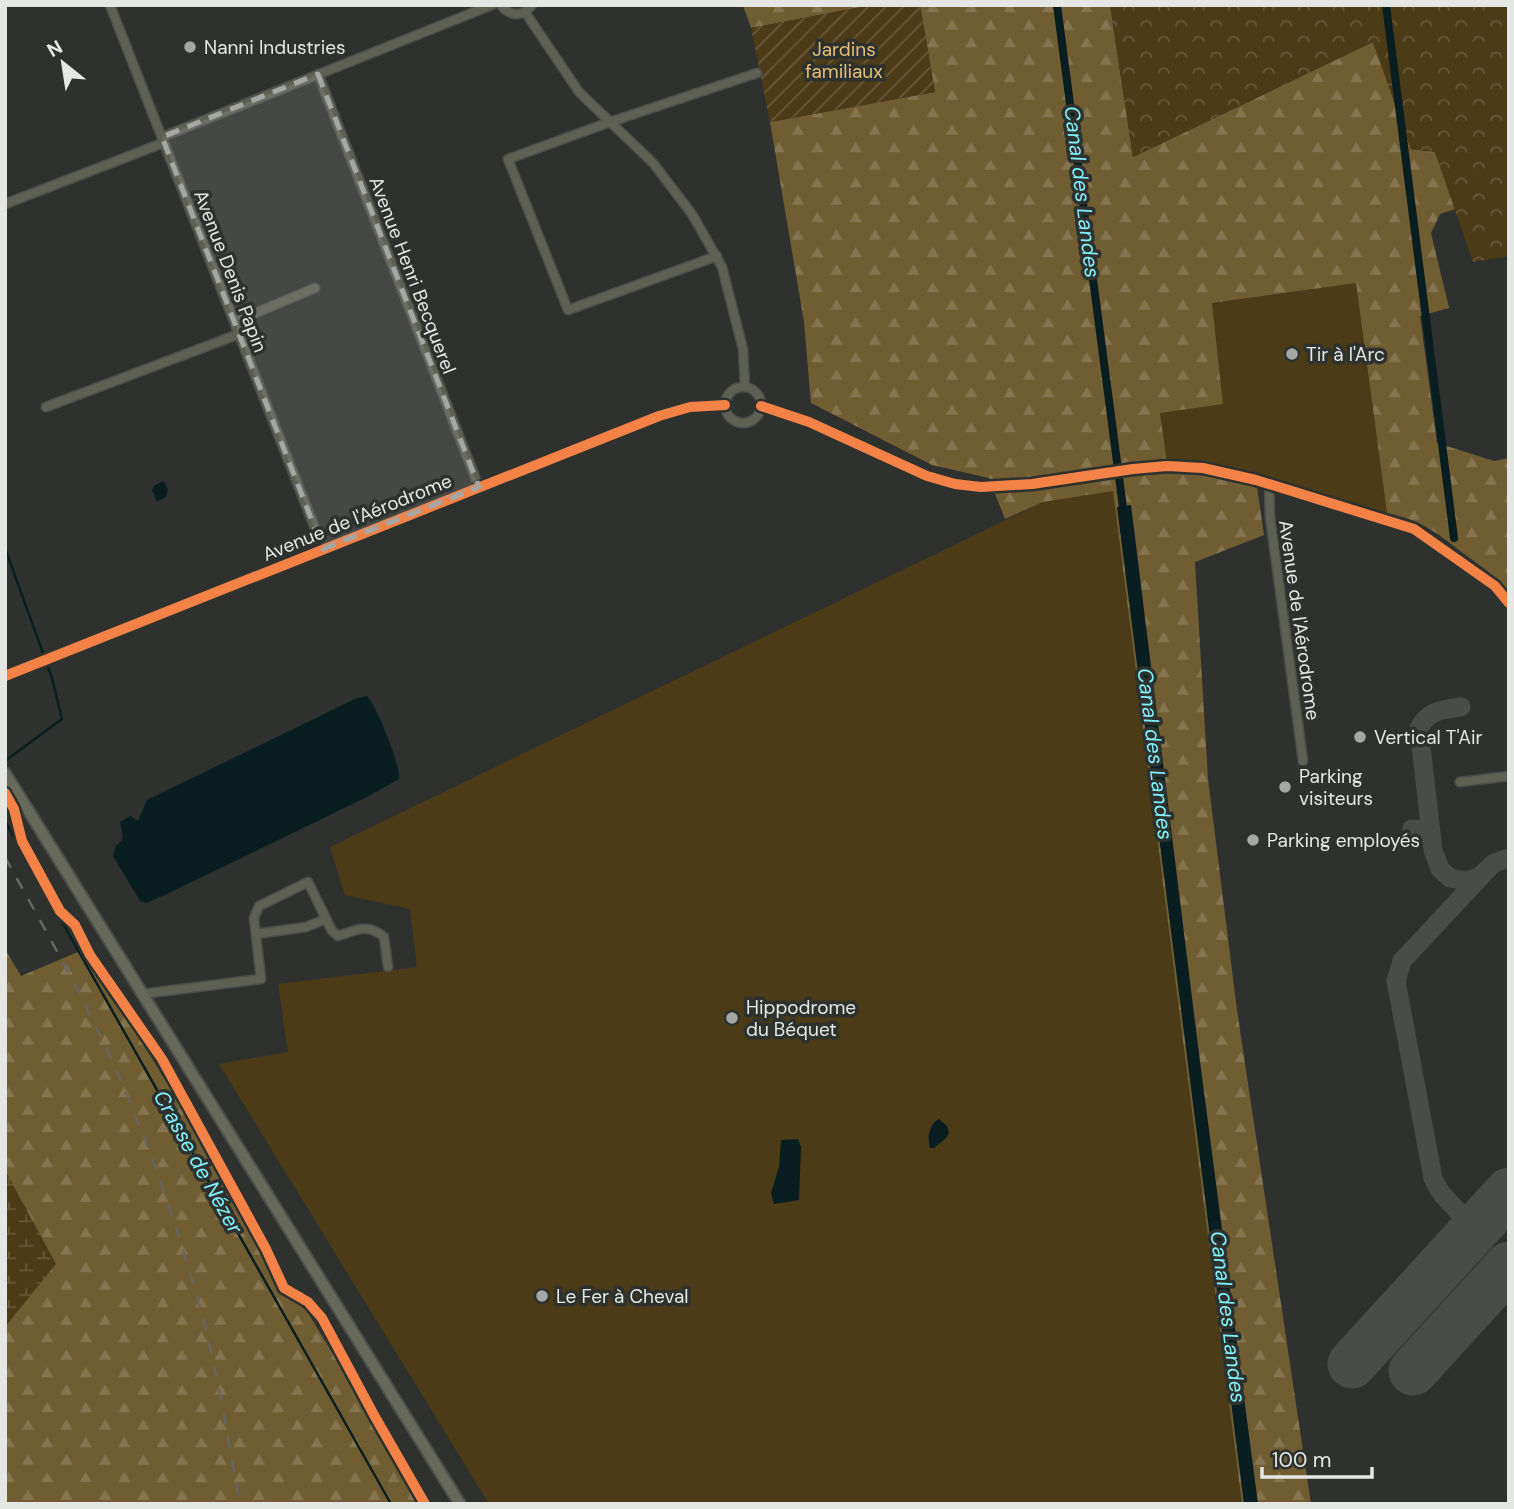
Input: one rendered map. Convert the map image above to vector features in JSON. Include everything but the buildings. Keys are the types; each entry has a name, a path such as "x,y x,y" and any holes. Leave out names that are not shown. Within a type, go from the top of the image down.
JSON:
{"main road":[{"path":"5,773 460,1504"}],"street":[{"name":"Avenue Denis Papin","path":"110,5 323,549"},
{"path":"5,204 317,74 492,5"},
{"path":"501,5 512,14 525,12 532,5"},
{"path":"525,12 579,92 664,176 692,214 717,256 743,349 745,387"},
{"name":"Avenue Henri Becquerel","path":"317,74 479,487"},
{"path":"717,256 568,310 508,159 757,74"},
{"path":"234,322 316,288"},
{"path":"46,407 239,334"},
{"path":"745,387 758,395 761,406 757,416 743,423 729,416 725,405 733,390 745,387"},
{"name":"Avenue de l'Aérodrome","path":"5,677 659,416 690,407 725,405"},
{"path":"761,406 809,422 926,476 955,484 981,487 1032,484 1167,466 1203,468 1269,483 1414,529 1496,586 1509,603"},
{"name":"Avenue de l'Aérodrome","path":"1269,483 1270,517 1303,761"},
{"path":"1460,782 1509,776"},
{"path":"142,994 261,979 254,918 259,906 308,882 332,931 338,936 363,927 376,930 384,937 387,967"},
{"path":"256,934 306,927 326,919"}],"highlighted area":[{"path":"318,74 479,487 323,549 162,137"}],"green space":[{"path":"743,5 871,5 751,28"},
{"name":"Jardins familiaux","path":"871,5 920,5 935,92 770,122 751,28"},
{"path":"920,5 1110,5 1133,157 1373,42 1411,149 1435,152 1455,209 1440,214 1431,233 1449,308 1420,316 1437,443 1494,461 1509,458 1509,592 1489,572 1439,535 1421,524 1387,513 1356,283 1212,303 1223,404 1160,413 1167,462 1205,464 1251,473 1257,487 1264,535 1195,562 1208,779 1237,1010 1311,1504 1242,1504 1113,491 1043,502 1005,519 989,478 932,465 811,403 804,322 770,122 935,92"},
{"path":"1110,5 1509,5 1509,256 1473,262 1435,152 1411,149 1373,42 1133,157"},
{"name":"Tir à l'Arc","path":"1356,283 1387,513 1251,473 1167,462 1160,412 1223,404 1212,303"},
{"name":"Hippodrome du Béquet","path":"1113,490 1242,1504 489,1504 219,1064 288,1052 278,984 417,967 410,909 345,895 330,847 1043,502"},
{"path":"5,949 21,976 85,949 425,1504 5,1504"},
{"path":"5,1170 56,1264 5,1327"}],"water":[{"path":"164,481 168,490 166,497 157,502 152,490 155,485"},
{"path":"1131,505 1258,1504 1244,1504 1117,507"},
{"path":"367,696 388,736 399,779 165,895 146,903 140,901 113,856 116,845 122,838 120,822 130,816 138,821 147,800 355,699"},
{"path":"939,1119 947,1126 949,1133 934,1148 930,1148 930,1132"},
{"path":"798,1139 801,1147 799,1200 774,1204 771,1193 779,1167 781,1140"}],"waterway":[{"name":"Canal des Landes","path":"1057,5 1124,515"},
{"path":"1386,5 1454,538"},
{"name":"Crasse de Nézer","path":"5,548 52,678 62,719 5,761"},
{"name":"Crasse de Nézer","path":"5,821 391,1504"}],"taxiway":[{"path":"1461,707 1431,714 1419,729 1433,850 1440,869 1450,878 1466,881 1479,877 1494,863 1509,858"},
{"path":"1412,829 1425,830 1432,840"},
{"path":"1460,1244 1463,1232 1461,1215 1444,1197 1433,1178 1396,981 1402,961 1484,873"},
{"path":"1457,1210 1475,1218 1494,1208"}],"runway":[{"path":"1352,1364 1509,1192"},
{"path":"1413,1371 1509,1266"}],"railway":[{"path":"5,857 102,1039 151,1155 201,1311 218,1383 240,1504"}],"cycle path":[{"path":"5,676 659,416 690,407 725,405"},
{"path":"761,406 809,422 927,476 955,484 981,487 1032,484 1167,466 1203,468 1256,480 1414,529 1495,586 1509,603"},
{"path":"5,793 14,809 22,841 60,911 75,925 90,955 162,1059 266,1249 284,1288 308,1302 322,1318 425,1504"}],"place":[{"name":"Nanni Industries","path":"190,47"},
{"name":"Tir à l'Arc","path":"1292,354"},
{"name":"Vertical T'Air","path":"1360,737"},
{"name":"Parking visiteurs","path":"1285,787"},
{"name":"Parking employés","path":"1253,840"},
{"name":"Hippodrome du Béquet","path":"732,1018"},
{"name":"Le Fer à Cheval","path":"542,1296"}]}
